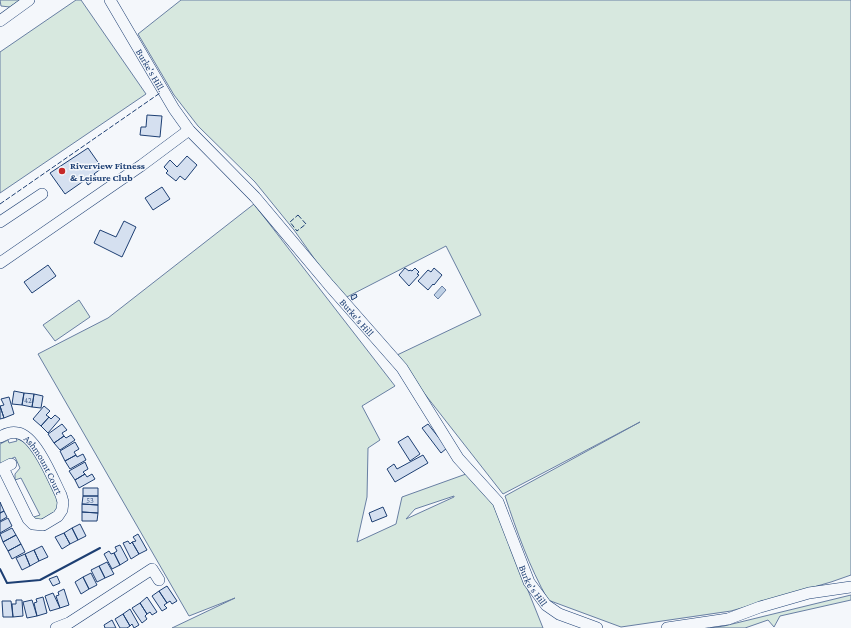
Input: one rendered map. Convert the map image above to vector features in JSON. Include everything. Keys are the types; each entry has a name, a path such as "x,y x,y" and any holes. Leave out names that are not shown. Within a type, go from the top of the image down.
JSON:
{"street":[{"path":"0,21 29,0"},
{"name":"Burke's Hill","path":"110,0 170,102 189,130 255,197 402,368 458,458 498,502 529,582 546,605 559,614 597,628"},
{"path":"0,263 142,165 189,130"},
{"path":"0,222 42,194"},
{"name":"Ashmount Court","path":"0,437 10,432 18,433 27,437 38,451 61,495 63,502 62,510 58,516 43,525 33,524 28,519 3,468 11,464"},
{"path":"56,628 69,623 152,569 159,580"},
{"path":"667,628 728,619 760,607 809,593 851,586"}],"shaded area":[{"path":"0,0 20,0 10,7 1,6"},
{"path":"76,0 81,0 146,94 0,193 0,52"},
{"path":"181,0 851,0 851,575 731,611 621,627 548,600 524,549 505,496 640,422 503,494 395,356 481,315 446,246 343,299 294,230 255,182 198,126 174,95 138,34"},
{"path":"254,204 395,386 362,406 380,440 368,448 367,497 357,542 396,524 402,497 466,474 493,503 543,628 172,628 235,598 189,616 38,354 108,318","holes":["454,497 406,519 415,509"]},
{"path":"79,300 90,317 55,341 43,325"},
{"path":"16,438 28,444 42,467 57,497 58,510 42,521 35,519 34,517 40,515 21,478 15,480 15,474 20,468 15,457 0,464 0,444 8,440 9,443 17,441"},
{"path":"851,595 851,600 780,616 774,627 768,620 745,628 710,628 724,626"}],"water":[{"path":"442,286 446,290 438,299 434,295"}],"building":[{"path":"147,115 162,116 160,137 140,135 141,127 146,127"},
{"path":"88,148 102,168 94,174 97,178 88,185 85,180 65,194 50,173"},
{"path":"187,156 197,165 185,180 180,176 176,181 166,173 168,171 164,167 170,160 177,167"},
{"path":"162,187 170,199 153,210 145,198"},
{"path":"124,221 136,227 122,257 94,243 100,230 116,237"},
{"path":"48,265 56,276 32,293 24,282"},
{"path":"405,268 412,271 415,268 419,272 417,274 419,275 409,286 399,275"},
{"path":"434,268 442,275 428,290 418,281 428,270 431,272"},
{"path":"356,294 357,297 352,300 351,296"},
{"path":"14,391 24,393 22,405 12,404"},
{"path":"24,393 34,394 32,407 22,405"},
{"path":"34,394 43,396 41,408 32,407"},
{"path":"9,397 14,414 4,418 0,406 4,405 1,399"},
{"path":"0,406 4,418 0,419"},
{"path":"44,406 50,411 46,415 49,417 41,426 33,419"},
{"path":"55,415 60,419 48,433 41,426 49,417 51,419"},
{"path":"62,424 67,430 62,433 64,436 54,443 48,434"},
{"path":"428,424 447,448 441,453 422,428"},
{"path":"71,435 75,440 60,450 54,443 64,436 66,438"},
{"path":"408,436 420,454 410,461 398,442"},
{"path":"75,442 79,449 74,452 76,455 65,461 60,451"},
{"path":"83,454 86,460 70,469 65,461 76,455 77,457"},
{"path":"423,455 428,463 395,482 387,469 394,464 397,469"},
{"path":"85,462 88,469 83,472 85,474 75,480 69,471"},
{"path":"85,474 87,477 92,474 95,479 79,488 75,480"},
{"path":"83,488 98,488 98,496 83,496"},
{"path":"83,496 98,496 98,505 82,504"},
{"path":"0,502 4,511 0,513"},
{"path":"82,504 98,505 98,513 82,512"},
{"path":"383,507 387,516 372,522 369,513"},
{"path":"4,511 7,517 0,521 0,513"},
{"path":"82,512 98,513 97,521 82,521"},
{"path":"8,518 12,526 0,533 0,522"},
{"path":"80,524 86,536 78,540 72,528"},
{"path":"12,528 16,535 3,542 0,534"},
{"path":"72,528 78,540 70,544 64,533"},
{"path":"64,533 70,544 62,549 55,537"},
{"path":"138,534 147,550 139,554 132,542 136,541 133,537"},
{"path":"16,535 21,544 8,551 3,542"},
{"path":"128,541 130,544 132,542 139,554 131,559 123,543"},
{"path":"21,544 25,552 12,559 8,551"},
{"path":"120,545 128,560 120,565 114,553 117,551 115,547"},
{"path":"42,546 48,557 39,561 34,550"},
{"path":"34,550 39,561 30,566 25,554"},
{"path":"109,551 111,554 114,553 120,565 112,569 104,554"},
{"path":"25,554 30,566 22,570 16,558"},
{"path":"107,562 114,574 105,578 99,566"},
{"path":"99,566 105,578 97,582 91,570"},
{"path":"91,573 97,585 89,589 83,577"},
{"path":"57,576 60,583 53,586 49,579"},
{"path":"83,577 89,589 81,594 75,582"},
{"path":"167,586 177,601 172,604 170,601 167,603 159,591"},
{"path":"64,589 69,605 60,608 56,596 59,595 58,592"},
{"path":"159,591 167,603 164,605 167,608 162,611 152,596"},
{"path":"53,593 60,608 50,611 45,596"},
{"path":"43,597 47,613 37,616 34,603 37,602 36,599"},
{"path":"147,597 157,612 152,615 150,612 147,614 140,603"},
{"path":"16,600 22,600 23,616 13,617 12,604 16,604"},
{"path":"32,600 37,616 27,618 23,602"},
{"path":"2,601 11,601 13,617 3,617"},
{"path":"140,603 147,614 145,616 147,619 142,623 132,608"},
{"path":"130,609 139,625 134,628 132,624 130,626 123,614"},
{"path":"123,614 130,626 127,628 120,628 115,619"},
{"path":"112,620 116,628 105,628 104,625"}],"fence":[{"path":"0,204 160,93 159,91"},
{"path":"298,215 306,224 297,231 290,222 298,215"}],"wall":[{"path":"0,569 7,583 40,580 100,548"}],"place":[{"name":"Riverview Fitness & Leisure Club","path":"62,171"}]}
